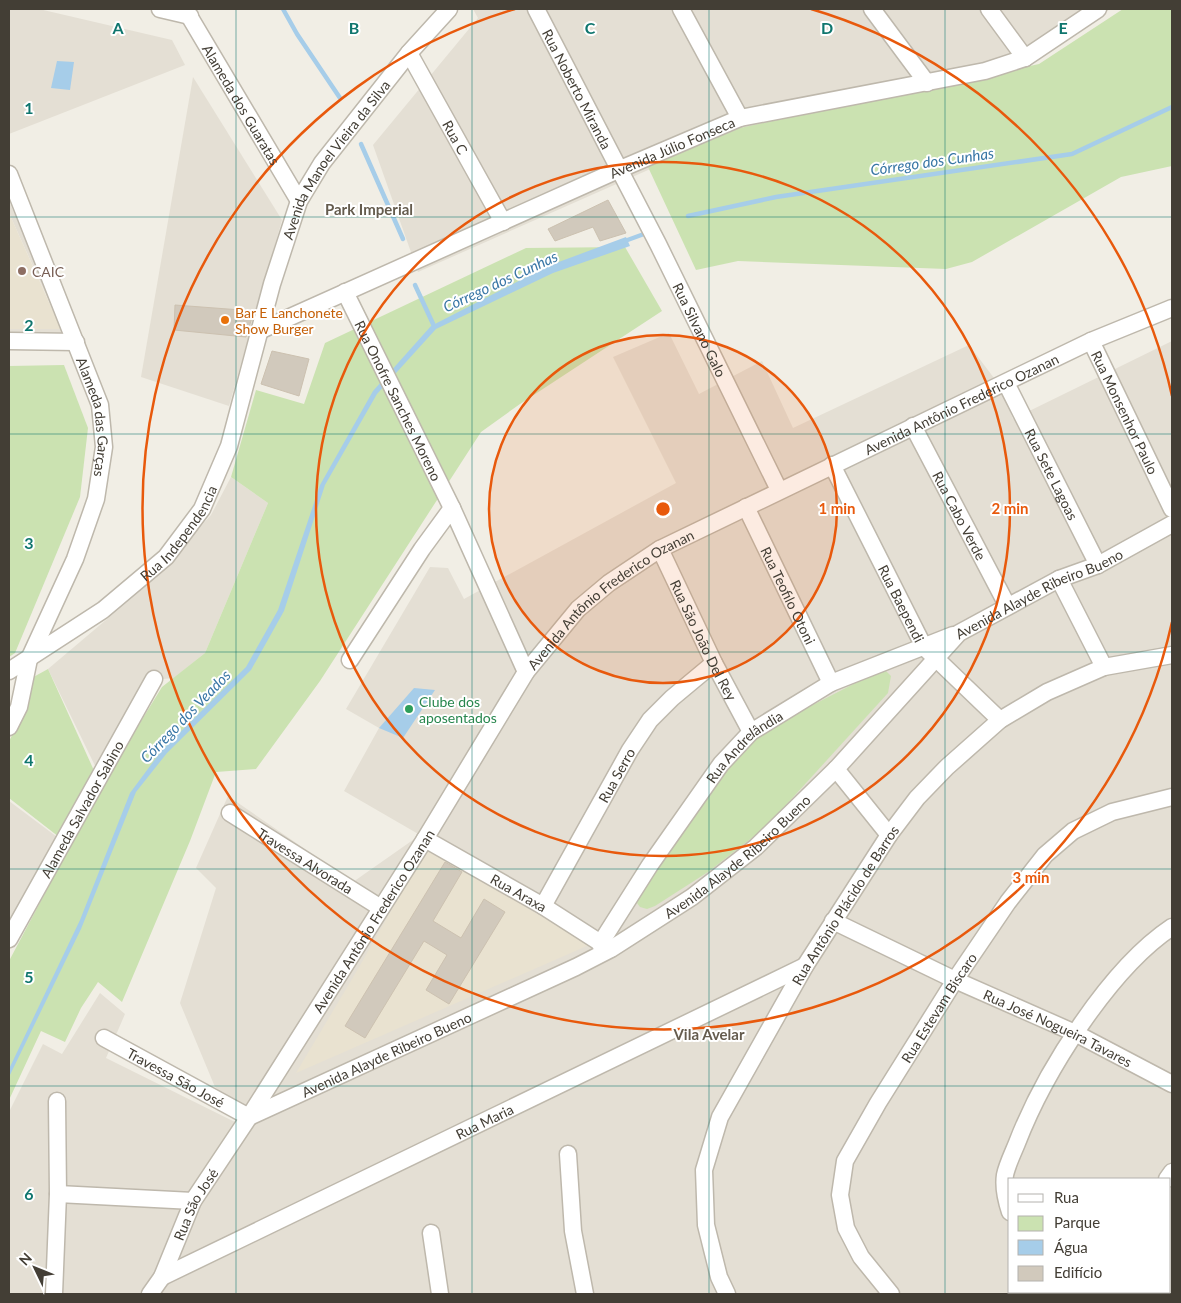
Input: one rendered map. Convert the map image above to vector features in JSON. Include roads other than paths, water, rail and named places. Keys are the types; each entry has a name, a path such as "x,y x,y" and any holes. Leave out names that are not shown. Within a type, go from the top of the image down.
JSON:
{"street":[{"path":"160,9 187,12"},
{"name":"Avenida Manoel Vieira da Silva","path":"259,331 300,200 322,163 409,53 449,9"},
{"name":"Rua Noberto Miranda","path":"536,9 618,170"},
{"path":"681,9 740,118"},
{"path":"872,9 927,82"},
{"path":"989,9 1025,58"},
{"name":"Avenida Júlio Fonseca","path":"259,331 618,170 740,118 985,71 1025,58 1098,9"},
{"name":"Alameda dos Guaratas","path":"187,12 300,200"},
{"name":"Rua C","path":"409,53 503,222"},
{"name":"Rua Silvano Galo","path":"618,170 658,244 779,490"},
{"name":"Alameda das Garças","path":"9,174 100,405 104,447 93,507 75,559 29,659 14,702 9,727"},
{"name":"Rua Onofre Sanches Moreno","path":"345,292 452,508 526,672"},
{"name":"Avenida Antônio Frederico Ozanan","path":"250,1117 425,839 526,672 578,609 608,583 660,548 1091,341 1172,308"},
{"name":"Rua Independencia","path":"9,671 104,610 166,557 202,508 229,446 259,331"},
{"path":"9,341 76,342"},
{"name":"Rua Monsenhor Paulo","path":"1091,341 1172,509"},
{"name":"Rua Sete Lagoas","path":"1006,383 1098,565"},
{"name":"Rua Cabo Verde","path":"913,426 1007,605"},
{"name":"Rua Baependi","path":"832,465 930,653 1000,720"},
{"name":"Rua Teofilo Otoni","path":"746,507 831,683"},
{"path":"350,660 422,549 452,508"},
{"name":"Avenida Alayde Ribeiro Bueno","path":"250,1117 576,967 605,946 692,897 756,847 836,769 930,653 959,633 1007,605 1059,579 1098,565 1172,524"},
{"name":"Rua São João Del Rey","path":"660,548 714,663 751,732"},
{"path":"1059,579 1104,666"},
{"name":"Rua Andrelândia","path":"605,946 650,866 716,770 751,732 831,683 930,653"},
{"name":"Rua Antônio Plácido de Barros","path":"727,1294 718,1277 706,1225 704,1170 720,1117 805,966 889,835 917,798 947,767 1000,720 1047,692 1104,666 1172,655"},
{"name":"Rua Serro","path":"543,906 630,750 650,720 672,698 714,663"},
{"name":"Alameda Salvador Sabino","path":"9,939 154,680"},
{"path":"836,769 889,835"},
{"name":"Rua Estevam Biscaro","path":"891,1294 861,1257 846,1228 840,1195 845,1161 955,980 1008,902 1045,856 1074,831 1112,812 1172,797"},
{"name":"Travessa Alvorada","path":"230,813 381,908"},
{"name":"Rua Araxa","path":"425,839 543,906 605,946"},
{"name":"Rua José Nogueira Tavares","path":"834,921 955,980 1075,1033 1172,1084"},
{"path":"1008,1206 1005,1198 1005,1174 1026,1120 1075,1033 1124,970 1156,938 1172,927"},
{"name":"Rua Maria","path":"162,1276 805,966"},
{"name":"Travessa São José","path":"104,1038 250,1117"},
{"path":"54,1294 58,1194 57,1101"},
{"name":"Rua São José","path":"150,1294 162,1276 193,1201 250,1117"},
{"path":"568,1154 573,1231 585,1294"},
{"path":"58,1194 193,1201"},
{"path":"431,1233 440,1294"}],"water":[{"path":"57,61 74,62 70,90 51,88"},
{"path":"626,237 630,246 553,273 436,329 377,394 325,485 284,611 251,670 167,753 136,792 81,929 9,1077 9,1069 80,920 130,793 162,750 246,667 278,610 320,485 373,391 431,326 548,266"},
{"name":"Clube dos aposentados","path":"414,688 435,690 403,738 379,728"}],"waterway":[{"path":"283,9 297,34 340,98"},
{"name":"Córrego dos Cunhas","path":"688,216 776,197 1072,154 1172,107"},
{"path":"361,144 403,239"},
{"name":"Córrego dos Cunhas","path":"622,242 644,234"},
{"path":"415,285 434,326"}],"place":[{"name":"CAIC","path":"22,271"},
{"name":"Bar E Lanchonete Show Burger","path":"225,320"},
{"name":"Clube dos aposentados","path":"409,709"}],"district":[{"name":"Park Imperial","path":"369,209"},
{"name":"Vila Avelar","path":"709,1034"}],"water label":[{"name":"Córrego dos Veados","path":"185,716"}]}
